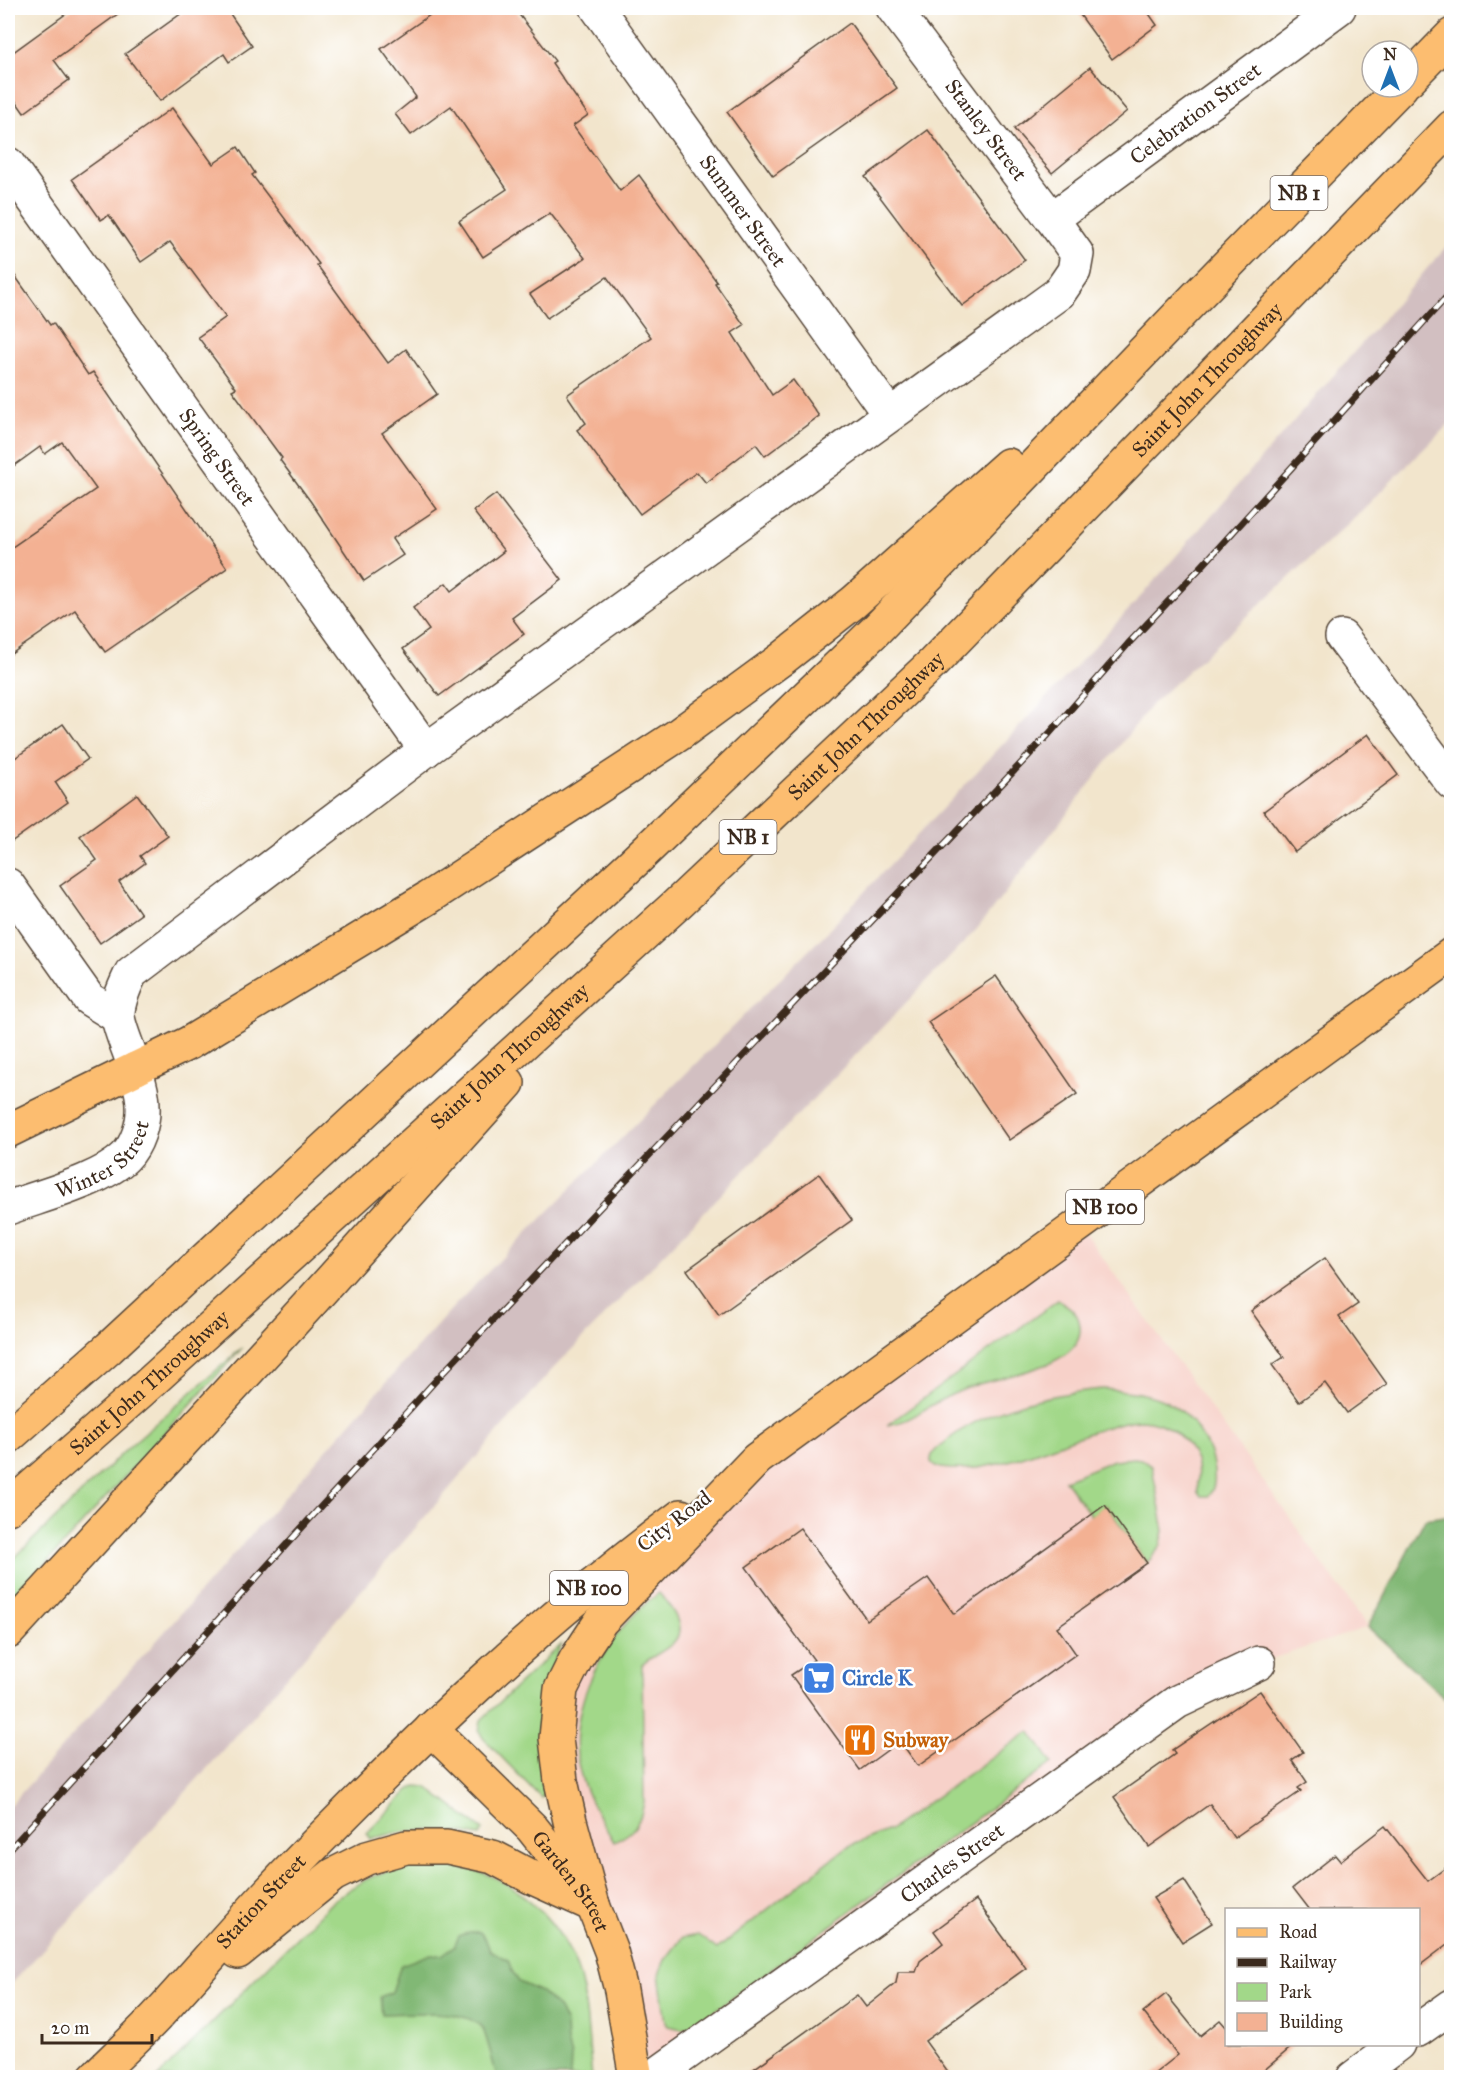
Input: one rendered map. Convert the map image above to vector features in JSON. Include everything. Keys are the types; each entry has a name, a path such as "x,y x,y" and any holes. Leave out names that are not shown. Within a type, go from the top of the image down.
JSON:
{"main road":[{"path":"1420,68 1452,35"},
{"name":"NB 1","path":"8,1437 109,1348 636,860 874,632 1389,99"},
{"name":"Saint John Throughway","path":"8,1508 141,1391 675,906 933,663 1452,127"},
{"path":"135,1069 189,1043 428,898 678,735 783,658 854,602 1195,298"},
{"path":"8,1632 523,1066 675,906"},
{"name":"NB 100","path":"757,1459 1452,954"},
{"name":"Winter Street","path":"8,1131 135,1069"},
{"path":"593,1905 561,1781 556,1738 561,1689 576,1659 601,1621 757,1459"},
{"name":"City Road","path":"431,1729 512,1653 634,1551 757,1459"},
{"name":"Garden Street","path":"431,1729 532,1828 593,1905 611,1951 621,1990 636,2078"},
{"name":"Station Street","path":"94,2078 154,2018 290,1870 431,1729"},
{"path":"154,2018 333,1875 367,1858 389,1851 427,1846 447,1847 493,1857 593,1905"}],"street":[{"name":"Summer Street","path":"597,8 889,414"},
{"name":"Stanley Street","path":"889,414 1059,293 1076,263 1052,219 893,8"},
{"name":"Celebration Street","path":"1052,219 1339,8"},
{"name":"Spring Street","path":"8,164 426,750"},
{"path":"135,1069 118,1017 122,992 131,974 426,750 889,414"},
{"path":"1342,637 1452,783"},
{"path":"8,885 89,999 118,1017"},
{"name":"Winter Street","path":"8,1208 83,1181 111,1168 125,1157 132,1148 141,1125 143,1105 135,1069"},
{"name":"Charles Street","path":"652,2078 1177,1702 1259,1663"},
{"path":"1420,2029 1452,2006"},
{"path":"1353,2078 1395,2046"}],"shaded area":[{"path":"1451,241 1451,422 1351,521 1152,704 977,929 551,1371 221,1753 8,1988 8,1808 455,1305 824,935 1135,603"},
{"path":"1080,1226 1368,1627 1259,1663 652,2077 561,1781 576,1659 757,1459"}],"green space":[{"path":"1058,1300 1074,1312 1080,1325 1076,1344 1066,1354 1035,1369 970,1387 944,1398 910,1418 887,1425"},
{"path":"242,1348 8,1605 8,1564 132,1444"},
{"path":"1103,1389 1159,1398 1171,1404 1192,1422 1205,1442 1212,1461 1214,1482 1208,1496 1201,1496 1198,1493 1197,1465 1187,1445 1175,1432 1150,1421 1135,1420 1116,1424 1010,1461 977,1468 940,1468 931,1462 934,1452 978,1420 1018,1404 1061,1394"},
{"path":"1141,1459 1152,1467 1164,1531 1160,1547 1147,1563 1106,1505 1091,1516 1065,1480 1114,1460"},
{"path":"1451,1515 1452,1698 1448,1701 1368,1627 1425,1519"},
{"path":"659,1593 676,1616 679,1630 673,1643 642,1665 644,1802 635,1827 627,1835 614,1842 594,1808 580,1772 576,1747 578,1722 584,1697 607,1649 640,1608"},
{"path":"562,1643 548,1680 539,1717 538,1754 546,1794 541,1798 483,1738 479,1731 481,1720"},
{"path":"1030,1731 1052,1763 694,2026 682,2029 668,2026 659,1974 665,1960 682,1938 698,1935 717,1949 847,1847 889,1830"},
{"path":"416,1786 426,1787 483,1830 480,1836 425,1830 398,1832 371,1839 367,1833 409,1790"},
{"path":"439,1865 466,1868 507,1885 526,1897 556,1930 568,1949 583,1991 592,2077 157,2078 333,1901 346,1891 370,1878 395,1869"},
{"path":"470,1932 480,1932 490,1951 508,1960 519,1982 541,1992 559,2009 566,2024 571,2056 570,2077 497,2077 484,2031 474,2021 449,2014 382,2014 380,1997 392,1992 401,1965 431,1954 442,1955 454,1946 459,1936"}],"building":[{"path":"74,8 126,8 54,60 69,80 24,113 8,90 8,56"},
{"path":"189,8 226,8 252,46 229,62 224,54 160,101 125,54"},
{"path":"440,8 514,8 555,61 552,63 588,115 573,126 620,191 639,175 717,282 715,283 744,325 732,333 772,395 793,380 819,416 765,456 756,444 706,483 697,472 640,514 577,430 586,423 567,395 651,337 607,277 547,318 530,294 585,258 550,213 483,257 459,221 507,189 451,106 411,135 395,114 416,97 381,49"},
{"path":"1075,8 1145,8 1157,25 1112,59"},
{"path":"850,23 897,88 773,176 727,112"},
{"path":"1090,67 1127,111 1052,173 1014,129"},
{"path":"172,108 213,164 238,147 255,173 252,175 319,264 317,265 388,363 406,349 437,394 382,433 437,509 392,539 403,555 364,581 280,460 282,458 232,390 236,388 198,337 226,317 170,242 141,262 109,215 101,220 72,179"},
{"path":"928,130 1025,260 962,306 865,177"},
{"path":"8,266 50,325 53,323 88,375 93,372 227,568 105,652 75,610 8,656 8,550 96,489 62,442 45,454 40,447 8,470"},
{"path":"496,494 562,580 512,618 524,634 439,696 403,649 429,630 413,608 446,583 452,591 504,551 473,511"},
{"path":"63,724 88,759 55,782 68,802 8,844 8,763"},
{"path":"1368,734 1398,775 1295,852 1264,811"},
{"path":"137,794 168,836 140,856 145,863 119,882 141,914 100,943 60,886 97,860 80,836"},
{"path":"996,976 1077,1094 1009,1140 928,1022"},
{"path":"819,1174 852,1220 719,1315 687,1270"},
{"path":"1325,1258 1358,1304 1339,1317 1387,1384 1347,1413 1325,1383 1299,1402 1272,1365 1284,1357 1251,1311"},
{"path":"1105,1505 1147,1563 1057,1627 1076,1654 918,1766 900,1741 860,1770 791,1675 814,1660 746,1567 800,1528 867,1620 928,1578 954,1614"},
{"path":"1260,1691 1303,1752 1292,1760 1307,1782 1298,1788 1301,1791 1234,1838 1210,1804 1149,1847 1114,1797 1175,1754 1172,1750"},
{"path":"1385,1826 1428,1881 1452,1863 1452,1941 1420,1965 1420,1908 1308,1908 1293,1888 1335,1855 1340,1861"},
{"path":"1184,1880 1212,1923 1182,1942 1153,1898"},
{"path":"976,1900 1026,1968 925,2041 952,2078 741,2078 857,1995 866,2007 896,1983 898,1972 916,1972 920,1961 943,1943 934,1931"},
{"path":"1166,1994 1200,2036 1220,2020 1225,2026 1225,2046 1293,2046 1255,2078 1149,2078 1178,2055 1143,2012"}],"railway":[{"path":"8,1851 437,1379 1049,734 1128,644 1203,565 1452,291"}],"place":[{"name":"Circle K","path":"819,1678"},
{"name":"Subway","path":"860,1740"}]}
